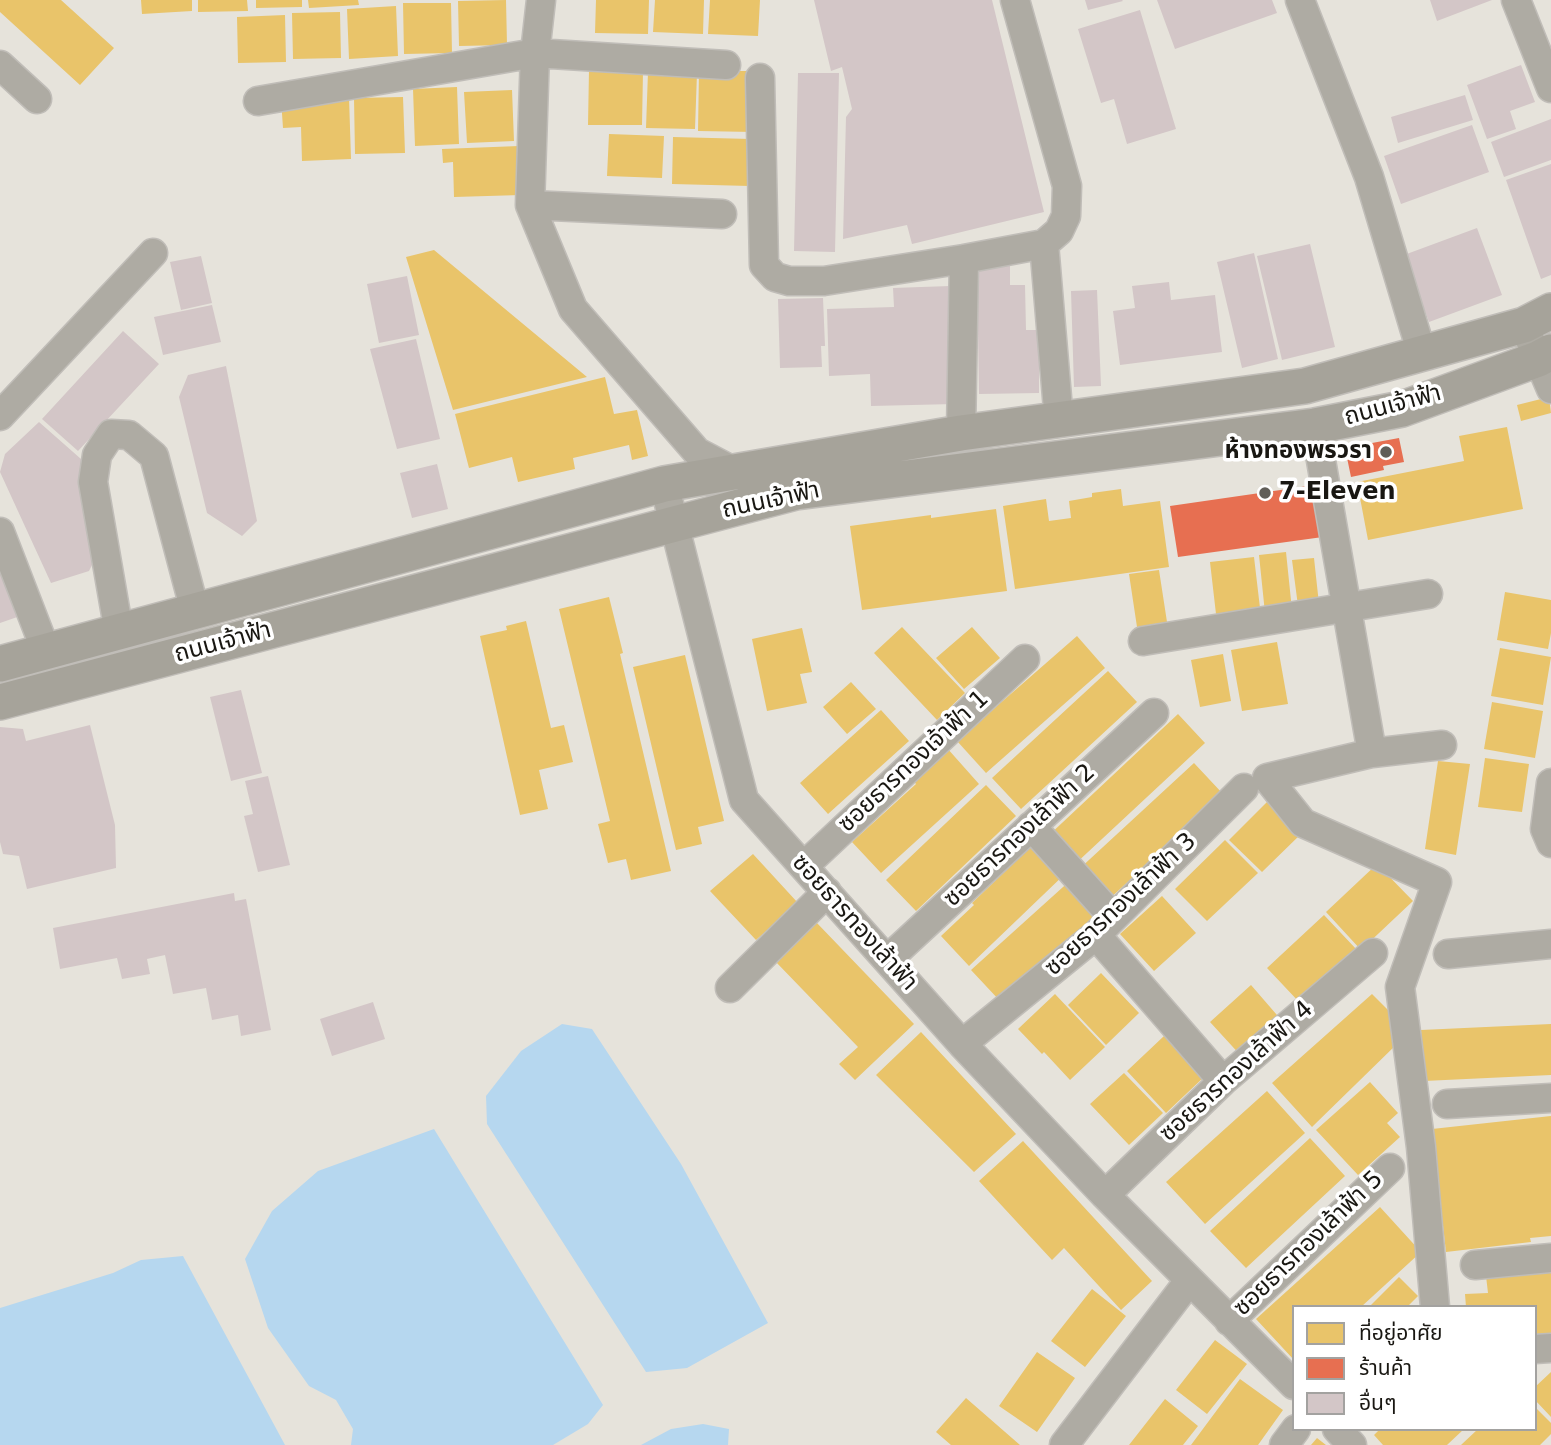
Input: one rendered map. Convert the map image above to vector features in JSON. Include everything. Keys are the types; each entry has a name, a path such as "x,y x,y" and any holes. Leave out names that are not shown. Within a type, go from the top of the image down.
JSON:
{"main road":[{"name":"ถนนเจ้าฟ้า","path":"0,664 664,484 961,433 1305,386 1538,318"},
{"name":"ถนนเจ้าฟ้า","path":"0,702 796,492 1315,426 1402,409 1547,367"}],"street":[{"path":"541,0 535,53 530,205 573,309 696,452 735,472"},
{"path":"760,78 764,265 775,276 789,281 824,281 1044,244 1059,231 1066,216 1067,186 1015,0"},
{"path":"1300,0 1369,177 1422,354"},
{"path":"1516,0 1551,88"},
{"path":"258,101 535,53 726,65"},
{"path":"0,65 37,99"},
{"path":"530,205 722,214"},
{"path":"1044,244 1059,421"},
{"path":"0,416 153,253"},
{"path":"961,433 964,259"},
{"path":"1538,318 1547,367"},
{"path":"1315,426 1372,753"},
{"path":"119,632 93,482 97,455 111,434 129,436 154,456 195,611"},
{"name":"ซอยธารทองเล้าฟ้า","path":"664,484 744,800 962,1044 1105,1195 1292,1383"},
{"path":"0,532 46,651"},
{"path":"1143,641 1428,594"},
{"name":"ซอยธารทองเจ้าฟ้า 1","path":"804,866 1025,659"},
{"name":"ซอยธารทองเล้าฟ้า 2","path":"887,960 1154,713"},
{"path":"1435,1305 1421,1147 1401,987 1437,882 1303,823 1267,778 1372,753 1442,745"},
{"path":"1551,783 1545,829 1551,843"},
{"name":"ซอยธารทองเล้าฟ้า 3","path":"962,1044 1105,926 1244,788"},
{"path":"1031,826 1223,1081"},
{"path":"730,988 827,892"},
{"path":"1448,954 1551,944"},
{"name":"ซอยธารทองเล้าฟ้า 4","path":"1105,1195 1223,1081 1373,953"},
{"path":"1447,1104 1551,1098"},
{"name":"ซอยธารทองเล้าฟ้า 5","path":"1229,1321 1390,1168"},
{"path":"1475,1265 1551,1258"},
{"path":"1063,1445 1189,1281"},
{"path":"1283,1445 1294,1431"}],"water":[{"path":"562,1024 592,1029 681,1164 768,1323 687,1368 646,1372 487,1124 486,1096 521,1051"},
{"path":"434,1129 603,1405 588,1424 553,1445 351,1445 353,1429 336,1400 309,1386 268,1328 245,1259 272,1211 318,1171"},
{"path":"183,1256 285,1445 0,1445 0,1308 113,1273 141,1260"},
{"path":"703,1424 729,1429 728,1445 641,1445 671,1429"}],"building: ที่อยู่อาศัย":[{"path":"0,0 61,0 114,48 80,85 0,12"},
{"path":"141,0 192,0 192,11 142,14"},
{"path":"198,0 247,0 248,11 198,12"},
{"path":"256,0 302,0 302,7 256,8"},
{"path":"308,0 358,0 359,5 309,8"},
{"path":"506,0 507,45 459,46 458,1"},
{"path":"596,0 649,0 648,34 595,33"},
{"path":"655,0 704,0 703,34 653,32"},
{"path":"710,0 760,0 758,36 708,34"},
{"path":"403,3 451,3 452,53 404,54"},
{"path":"396,6 398,56 349,59 347,9"},
{"path":"340,12 341,58 293,59 292,13"},
{"path":"285,15 286,62 238,63 237,17"},
{"path":"589,70 643,71 642,125 588,125"},
{"path":"699,71 756,71 754,132 698,131"},
{"path":"648,72 697,73 695,129 646,128"},
{"path":"457,87 459,144 415,146 413,89"},
{"path":"512,90 514,141 467,143 464,92"},
{"path":"349,97 351,159 302,161 301,127 283,128 281,99"},
{"path":"403,97 405,153 355,154 354,98"},
{"path":"609,134 664,136 662,178 607,176"},
{"path":"673,137 751,139 750,186 672,184"},
{"path":"519,146 521,195 454,197 453,162 443,163 442,149"},
{"path":"434,250 587,377 453,410 406,257"},
{"path":"605,377 614,414 637,410 648,456 632,460 629,445 573,458 575,469 518,482 512,457 469,468 455,414"},
{"path":"1549,397 1551,413 1521,421 1517,405"},
{"path":"1507,427 1523,509 1368,540 1357,482 1464,461 1459,436"},
{"path":"1121,489 1123,506 1160,501 1169,567 1015,589 1003,506 1046,499 1049,521 1071,518 1069,501 1092,497 1092,493"},
{"path":"996,509 1007,591 862,610 850,526"},
{"path":"1286,552 1292,610 1265,613 1259,555"},
{"path":"1254,557 1260,608 1216,614 1210,562"},
{"path":"1314,558 1319,604 1298,606 1292,560"},
{"path":"1159,570 1167,622 1137,627 1129,574"},
{"path":"1505,592 1551,600 1548,649 1497,640"},
{"path":"609,597 671,871 631,880 626,859 608,863 598,824 610,821 559,609"},
{"path":"526,621 551,728 564,725 573,762 539,770 548,809 520,815 480,636 507,630 506,626"},
{"path":"902,627 965,693 937,720 874,653"},
{"path":"972,627 1000,658 964,689 936,658"},
{"path":"802,628 812,672 800,674 807,703 767,711 752,639"},
{"path":"1077,636 1105,668 986,773 957,741"},
{"path":"1277,642 1288,704 1242,711 1231,650"},
{"path":"1500,648 1551,657 1543,705 1491,696"},
{"path":"1223,654 1231,701 1200,707 1191,660"},
{"path":"685,655 724,821 698,827 702,844 676,850 633,667"},
{"path":"1108,671 1137,702 1021,809 992,778"},
{"path":"851,682 876,709 847,734 823,707"},
{"path":"1492,702 1543,711 1535,758 1484,749"},
{"path":"881,710 909,741 828,814 800,783"},
{"path":"1178,714 1205,743 1073,866 1046,838"},
{"path":"947,748 979,784 881,873 852,842 916,784 912,779"},
{"path":"1485,758 1529,764 1522,812 1478,807"},
{"path":"1438,761 1470,764 1456,855 1425,849"},
{"path":"1194,763 1223,794 1106,902 1077,871"},
{"path":"986,785 1016,816 916,911 886,880"},
{"path":"1269,800 1302,833 1262,872 1229,840"},
{"path":"1225,840 1258,873 1207,921 1175,889"},
{"path":"1037,841 1067,872 969,966 941,936"},
{"path":"753,854 798,903 756,940 710,891"},
{"path":"1377,864 1413,901 1361,950 1326,912"},
{"path":"1073,878 1101,910 1000,1001 971,970"},
{"path":"1162,896 1196,933 1154,971 1120,934"},
{"path":"1324,915 1357,950 1300,1003 1267,968"},
{"path":"816,922 914,1024 855,1080 839,1064 858,1047 775,961"},
{"path":"1101,973 1139,1013 1106,1045 1068,1005"},
{"path":"1251,985 1283,1022 1243,1058 1210,1022"},
{"path":"1055,994 1105,1047 1070,1080 1018,1029"},
{"path":"1372,994 1392,1014 1398,1043 1312,1127 1272,1083"},
{"path":"1551,1024 1551,1075 1424,1081 1421,1030"},
{"path":"921,1032 1016,1134 974,1172 876,1075"},
{"path":"1164,1036 1204,1077 1166,1113 1127,1071"},
{"path":"1124,1073 1163,1113 1129,1145 1090,1104"},
{"path":"1370,1082 1398,1113 1387,1123 1400,1137 1358,1175 1316,1130"},
{"path":"1267,1091 1305,1133 1205,1224 1166,1182"},
{"path":"1551,1116 1551,1236 1530,1238 1531,1242 1446,1252 1432,1129"},
{"path":"1310,1138 1345,1176 1246,1268 1210,1231"},
{"path":"1023,1141 1152,1281 1121,1310 1064,1248 1052,1260 979,1181"},
{"path":"1380,1207 1421,1252 1363,1305 1292,1305 1292,1358 1256,1319"},
{"path":"1551,1271 1551,1340 1537,1341 1537,1305 1466,1305 1465,1294 1488,1293 1486,1276"},
{"path":"1399,1277 1418,1296 1409,1305 1371,1305"},
{"path":"1092,1289 1126,1316 1085,1367 1051,1341"},
{"path":"1215,1340 1247,1364 1207,1414 1176,1390"},
{"path":"1037,1352 1075,1378 1037,1432 999,1406"},
{"path":"1551,1372 1551,1417 1537,1402 1537,1385"},
{"path":"1240,1379 1283,1410 1258,1445 1191,1445"},
{"path":"966,1398 1020,1445 951,1445 936,1432"},
{"path":"1165,1399 1198,1426 1183,1445 1129,1445"},
{"path":"1537,1409 1551,1423 1551,1434 1540,1445 1461,1445 1476,1431 1537,1431"},
{"path":"1378,1431 1462,1431 1447,1445 1383,1445 1374,1435"},
{"path":"1317,1438 1326,1445 1311,1445"}],"building: ร้านค้า":[{"path":"1399,438 1404,462 1383,466 1384,470 1351,477 1345,448"},
{"path":"1322,484 1330,536 1178,557 1170,506"}],"building: อื่นๆ":[{"path":"814,0 992,0 1044,212 912,244 907,225 843,239 846,117 852,109 842,67 831,71"},
{"path":"1085,0 1122,0 1123,1 1088,10"},
{"path":"1157,0 1272,0 1277,13 1175,49"},
{"path":"1430,0 1492,0 1437,21"},
{"path":"1140,10 1176,129 1127,144 1114,99 1101,103 1078,29"},
{"path":"1521,65 1535,102 1510,111 1516,129 1487,139 1467,85"},
{"path":"798,73 839,73 835,252 794,251"},
{"path":"1465,95 1473,120 1398,143 1391,117"},
{"path":"1551,119 1551,160 1504,177 1491,142"},
{"path":"1472,125 1489,172 1401,204 1384,156"},
{"path":"1551,164 1551,275 1541,279 1506,180"},
{"path":"1477,228 1502,295 1429,322 1404,255"},
{"path":"1310,244 1335,347 1282,360 1257,256"},
{"path":"1254,253 1278,359 1242,368 1217,262"},
{"path":"201,256 212,303 181,310 170,262"},
{"path":"977,266 1010,266 1010,285 1025,285 1026,330 1039,330 1039,393 979,394"},
{"path":"407,276 419,335 379,343 367,284"},
{"path":"1169,282 1171,300 1215,295 1222,352 1120,365 1113,311 1135,308 1132,286"},
{"path":"950,286 954,404 871,406 870,374 829,376 827,309 894,307 893,288"},
{"path":"1097,290 1101,386 1074,387 1071,291"},
{"path":"823,298 825,346 821,346 822,367 780,368 778,299"},
{"path":"212,305 221,342 163,355 154,317"},
{"path":"123,331 159,364 78,451 42,419"},
{"path":"416,339 440,439 397,449 370,349"},
{"path":"226,366 257,521 242,536 207,513 179,397 188,375"},
{"path":"39,422 81,459 101,547 89,571 51,583 0,472 5,454"},
{"path":"437,464 448,509 412,518 400,473"},
{"path":"0,555 23,615 0,623"},
{"path":"241,690 262,773 231,781 210,697"},
{"path":"90,725 115,825 116,868 27,889 19,856 3,854 0,842 0,727 23,729 26,741"},
{"path":"268,776 290,865 258,872 244,816 253,814 245,781"},
{"path":"234,893 235,901 246,899 271,1030 241,1036 238,1015 212,1020 206,988 173,994 165,955 147,959 150,974 122,979 117,958 60,969 53,928"},
{"path":"373,1002 385,1039 332,1056 320,1019"}],"place":[{"name":"ห้างทองพรวรา","path":"1386,452"},
{"name":"7-Eleven","path":"1265,493"}]}
